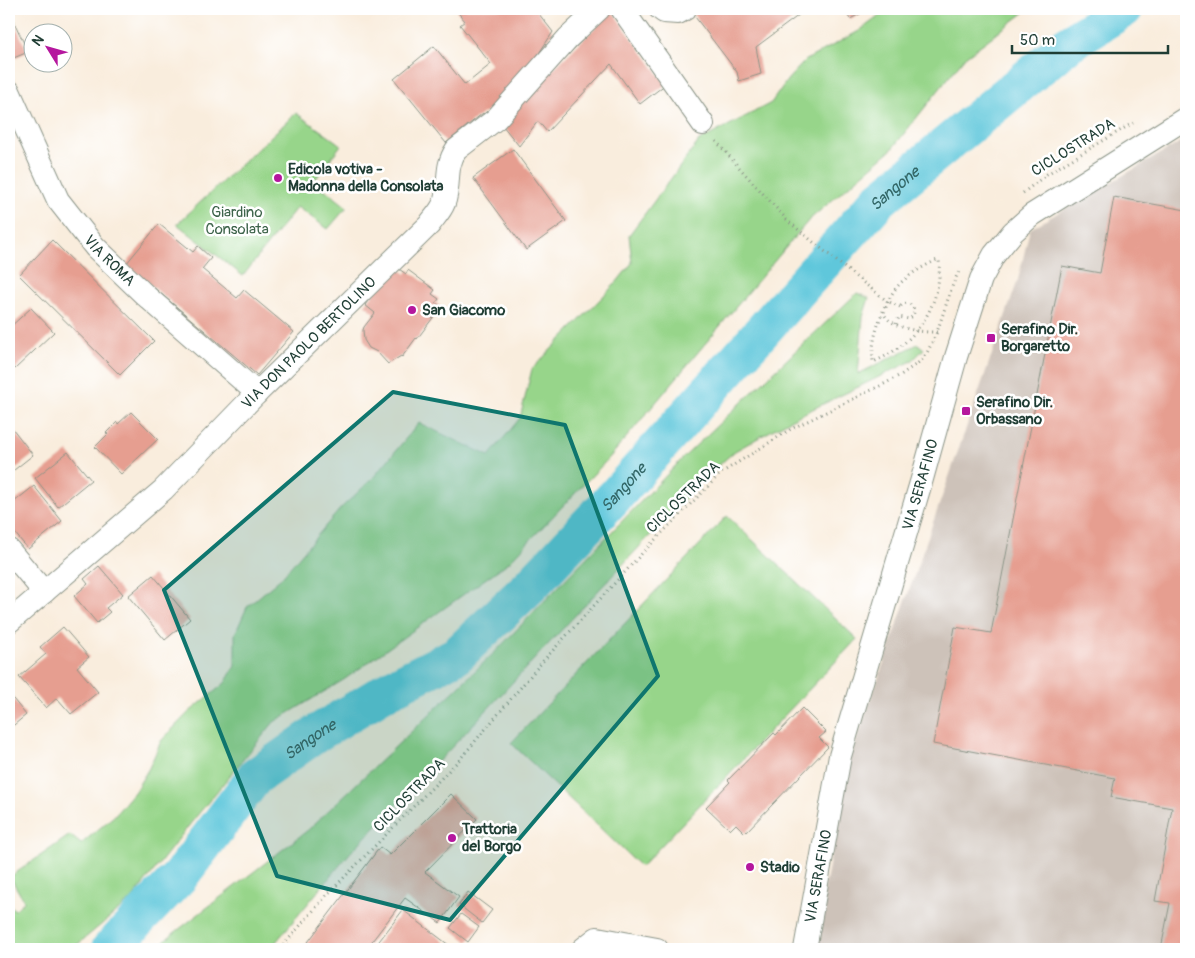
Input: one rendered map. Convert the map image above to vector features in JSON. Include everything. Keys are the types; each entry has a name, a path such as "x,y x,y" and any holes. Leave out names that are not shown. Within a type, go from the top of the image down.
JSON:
{"street":[{"name":"VIA DON PAOLO BERTOLINO","path":"9,622 163,490 257,393 429,225 444,204 448,181 448,166 456,150 496,119 568,38 600,9"},
{"path":"622,9 704,124"},
{"path":"660,9 664,12 678,13 685,9"},
{"name":"VIA ROMA","path":"9,91 58,200 95,247 146,296 257,393"},
{"name":"VIA SERAFINO","path":"805,949 840,756 956,357 981,279 994,255 1013,232 1032,214 1186,118"},
{"path":"9,550 44,592"},
{"path":"583,949 597,938 657,949"}],"path":[{"path":"1178,97 1186,92"},
{"name":"CICLOSTRADA","path":"1017,199 1047,174 1137,121"},
{"path":"704,124 745,174 789,222 887,301 900,307 904,304 911,304 914,314 909,318 899,317 896,324"},
{"path":"887,301 875,332 872,353 873,362 901,345 915,332 924,320 937,292 940,275 939,259 922,267 902,282 892,294 884,312 889,322 907,328 926,332 937,332"},
{"name":"CICLOSTRADA","path":"280,949 326,896 460,758 543,661 634,562 721,473 791,429 854,400 916,365 927,353 937,332 953,284 964,264"}],"highlighted area":[{"path":"393,392 565,425 658,676 450,920 277,876 164,590"}],"shaded area":[{"path":"1186,139 1186,949 813,949 849,762 1018,280 1030,229"}],"green space":[{"path":"889,9 1029,9 965,57 891,150 809,220 610,457 509,562 345,679 274,722 191,823 132,899 72,949 9,949 9,905 15,910 24,901 10,877 70,835 81,844 114,816 135,791 149,768 161,741 188,713 225,683 235,666 235,634 247,607 280,579 341,508 372,479 419,423 489,456 520,418 532,369 616,283 632,263 629,235 699,141 771,103 788,79 806,60 859,31"},
{"name":"Giardino Consolata","path":"296,113 341,145 314,181 347,207 328,229 297,207 243,276 177,224"},
{"path":"857,293 869,298 863,317 858,374 918,344 924,349 912,361 792,419 735,451 702,480 350,853 270,949 157,949 165,940 308,830 495,652 686,455"},
{"path":"727,516 857,639 641,867 511,743"}],"building":[{"path":"455,9 535,9 553,32 518,85 446,143 394,79 434,46 465,85 491,64 460,25 465,21"},
{"path":"698,9 807,9 756,47 761,74 739,81 737,72 692,13"},
{"path":"843,9 870,9 850,19"},
{"path":"9,11 22,39 22,55 9,60"},
{"path":"612,11 666,84 640,104 611,64 547,132 538,121 519,146 503,126 520,102"},
{"path":"513,149 566,221 526,250 473,178"},
{"path":"1114,197 1186,210 1186,949 1161,949 1170,903 1155,901 1172,808 1111,797 1115,778 933,744 955,627 991,633 1062,266 1100,273"},
{"path":"159,224 193,252 198,246 211,258 202,269 237,298 244,290 294,332 257,375 126,264"},
{"path":"52,240 154,341 120,375 19,275"},
{"name":"San Giacomo","path":"399,269 406,274 408,270 435,290 432,294 439,299 436,303 441,307 402,357 388,364 377,352 369,348 364,340 364,327 375,313 365,305 376,290"},
{"path":"31,308 54,332 15,369 9,362 9,328"},
{"path":"131,412 158,439 121,474 95,447 117,422 118,424"},
{"path":"9,424 33,455 9,474"},
{"path":"68,452 91,480 58,507 35,478"},
{"path":"34,486 62,521 28,549 9,526 9,506"},
{"path":"99,566 123,594 106,608 110,612 97,623 74,596 88,584 84,579"},
{"path":"153,575 190,619 165,640 128,596"},
{"path":"63,627 89,657 77,667 98,692 71,714 57,698 46,708 19,677 46,654 40,647"},
{"path":"9,694 26,715 9,729"},
{"path":"802,708 826,732 819,738 828,747 745,833 736,824 730,830 706,807 730,782 728,780 774,733 776,735"},
{"path":"451,794 477,819 425,872 459,897 440,923 405,898 366,949 310,949 305,946 380,847 390,855"},
{"path":"468,892 492,910 482,923 459,905"},
{"path":"403,910 454,949 373,949"},
{"path":"461,914 479,927 468,942 450,928"}],"waterway":[{"name":"Sangone","path":"110,949 180,876 255,777 319,732 388,690 457,655 530,586 617,494 878,201 1068,44 1124,9"}],"place":[{"name":"Edicola votiva - Madonna della Consolata","path":"278,178"},
{"name":"San Giacomo","path":"412,310"},
{"name":"Serafino Dir. Borgaretto","path":"991,338"},
{"name":"Serafino Dir. Orbassano","path":"966,411"},
{"name":"Trattoria del Borgo","path":"452,838"},
{"name":"Stadio","path":"750,867"}]}
